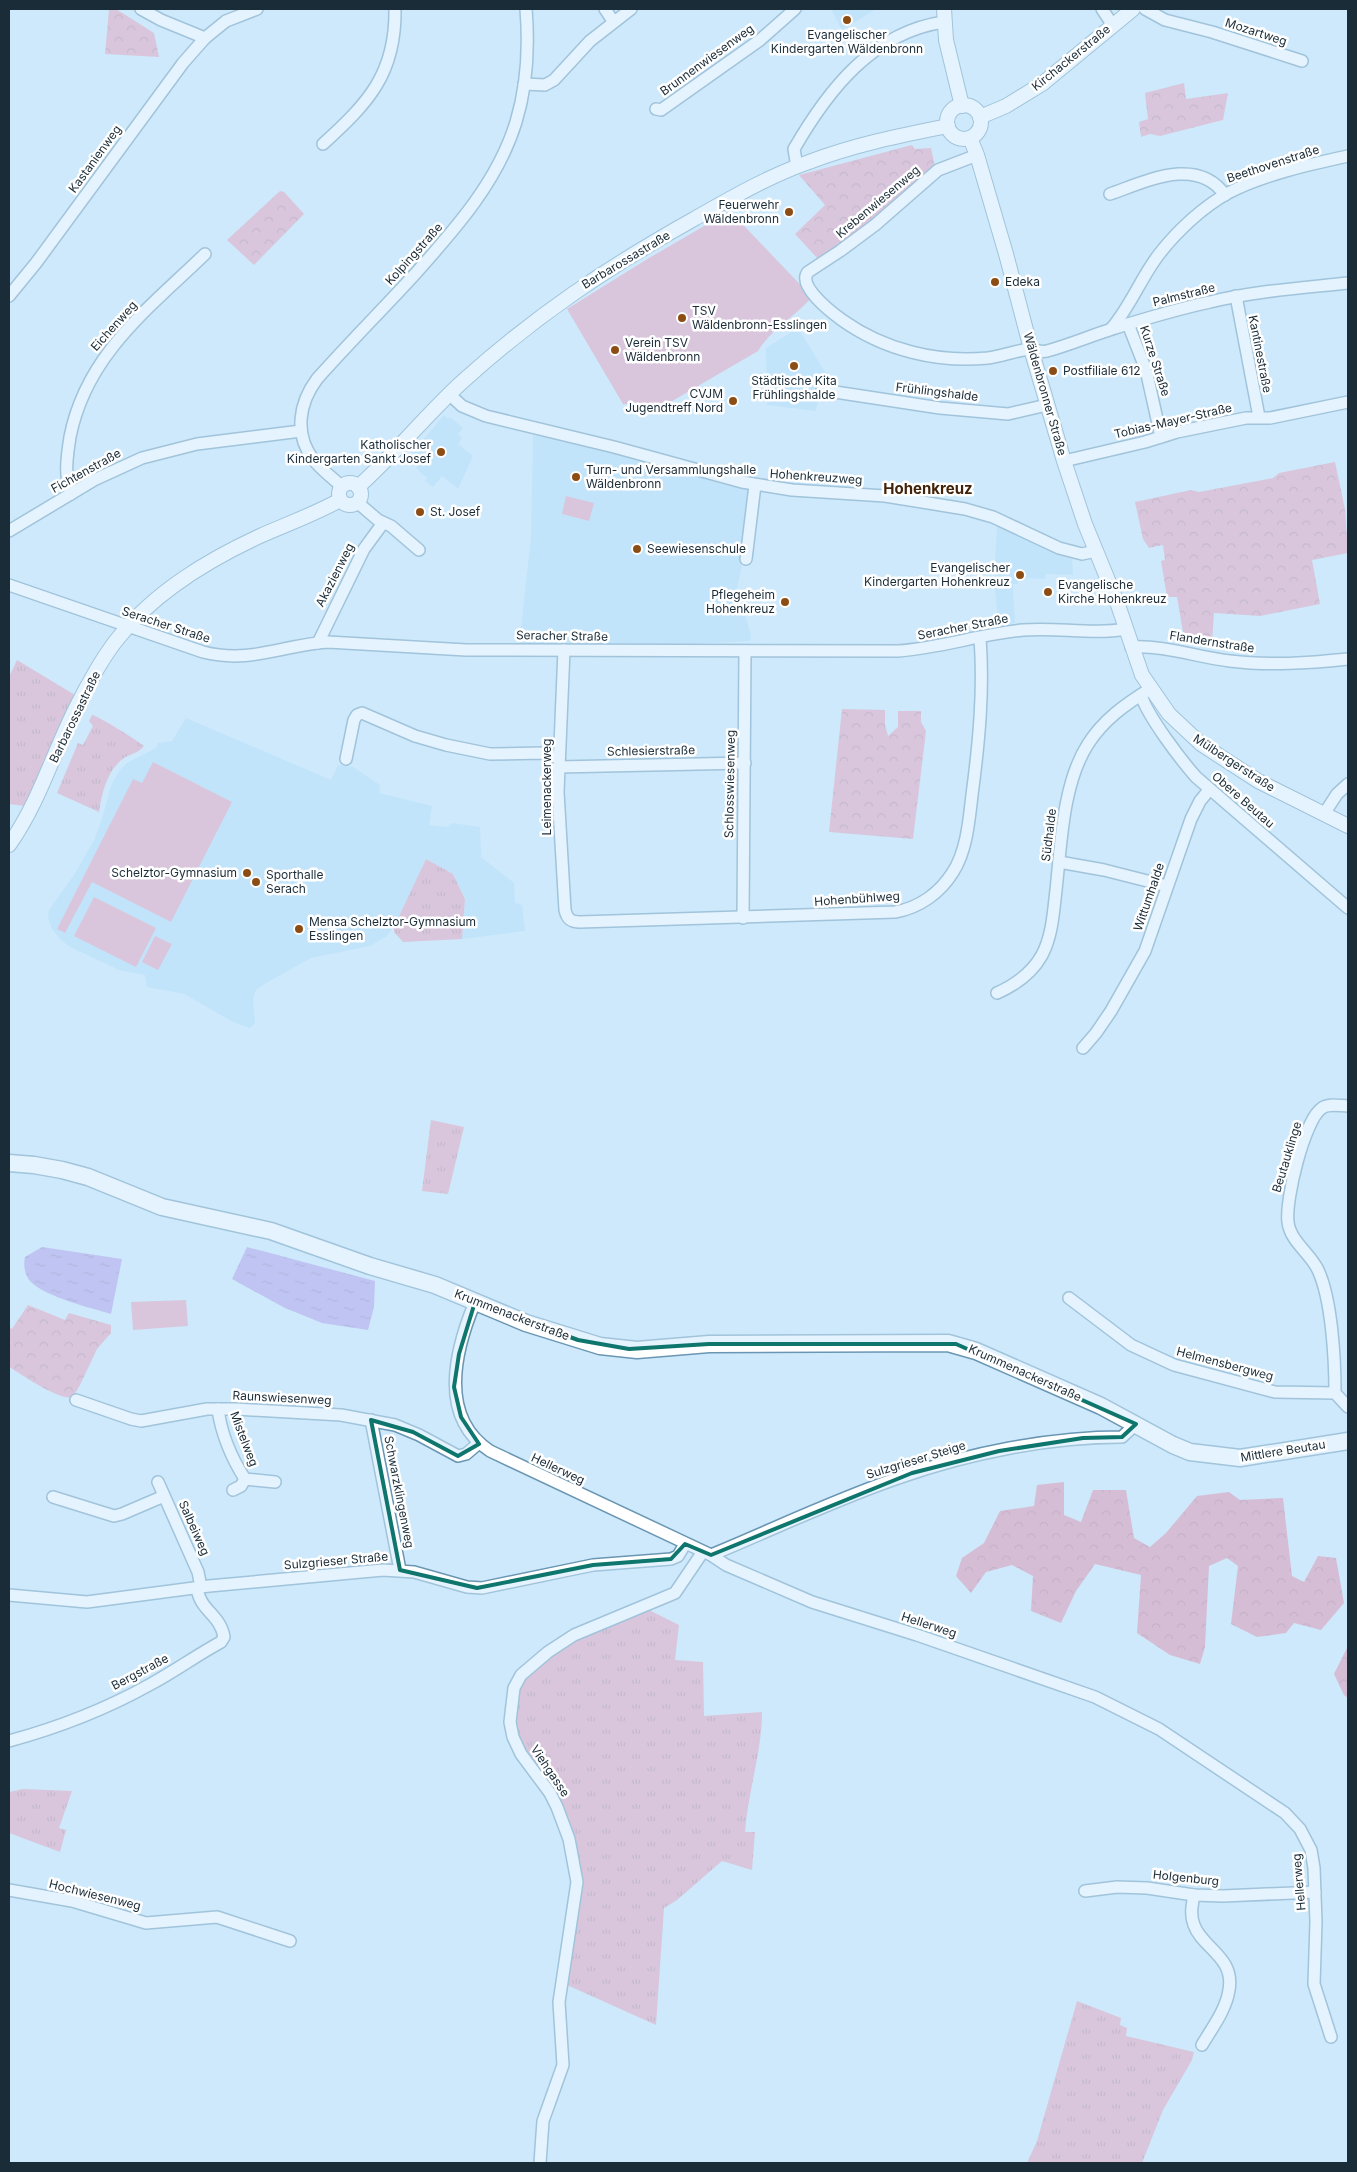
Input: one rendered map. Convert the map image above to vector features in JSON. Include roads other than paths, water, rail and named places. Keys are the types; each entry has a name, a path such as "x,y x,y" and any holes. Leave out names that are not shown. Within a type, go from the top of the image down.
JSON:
{"main road":[{"name":"Krummenackerstraße","path":"9,1163 62,1170 88,1177 162,1207 271,1231 370,1266 435,1285 564,1336 600,1346 646,1350 728,1344 920,1342 956,1344 1101,1406 1136,1424"},
{"name":"Mittlere Beutau","path":"1136,1424 1182,1449 1234,1458 1348,1441"}],"street":[{"path":"141,9 161,20 205,38"},
{"name":"Kastanienweg","path":"9,296 25,277 186,58 205,38 226,22 256,9"},
{"path":"323,144 360,109 378,83 392,46 395,9"},
{"name":"Kolpingstraße","path":"341,493 306,448 301,431 301,413 304,400 317,379 450,235 481,193 511,138 519,111 524,84 527,47 526,9"},
{"path":"605,9 614,21"},
{"path":"524,84 541,86 554,80 590,41 631,9"},
{"name":"Brunnenwiesenweg","path":"656,109 661,110 702,82 764,36 796,9"},
{"path":"1102,9 1112,24"},
{"name":"Kirchackerstraße","path":"980,117 1010,103 1042,84 1132,9"},
{"name":"Mozartweg","path":"1145,9 1165,20 1212,32 1302,61"},
{"path":"797,167 794,149 837,85 868,56 899,37 944,16 949,53 962,106"},
{"path":"962,106 974,108 980,117 980,129 970,138 958,138 951,132 948,126 950,114 955,108 962,106"},
{"name":"Barbarossastraße","path":"9,845 29,812 72,717 95,673 115,642 158,598 202,567 341,493 349,482 358,487 449,394 548,311 599,275 741,193 797,167 885,140 948,126"},
{"name":"Wäldenbronner Straße","path":"970,138 1006,254 1047,405 1084,524 1117,602 1131,647"},
{"name":"Krebenwiesenweg","path":"804,279 809,271 840,251 875,224 938,170 977,156"},
{"name":"Beethovenstraße","path":"1111,329 1126,311 1146,272 1168,244 1193,219 1225,195 1283,173 1348,156"},
{"path":"1110,194 1145,180 1182,175 1207,178 1214,182 1225,195"},
{"name":"Eichenweg","path":"71,494 66,474 70,440 79,404 94,372 108,350 125,331 205,254"},
{"name":"Palmstraße","path":"804,279 820,301 846,323 873,338 908,352 941,358 972,359 997,357 1031,349 1044,352 1128,324 1236,296 1348,283"},
{"path":"1134,296 1135,309 1147,319"},
{"name":"Kantinestraße","path":"1236,296 1259,417"},
{"name":"Kurze Straße","path":"1128,324 1146,370 1161,437"},
{"name":"Frühlingshalde","path":"822,390 940,408 1008,414 1047,405"},
{"name":"Hohenkreuzweg","path":"449,394 466,408 491,418 614,447 756,486 860,494 965,509 993,517 1059,548 1082,554 1096,551"},
{"name":"Tobias-Mayer-Straße","path":"1064,460 1246,418 1270,418 1348,402"},
{"name":"Fichtenstraße","path":"9,531 124,464 162,452 198,444 301,431"},
{"path":"746,559 756,486"},
{"path":"341,493 347,505 357,502 361,494 358,487"},
{"path":"357,502 382,523 391,526 419,550"},
{"name":"Akazienweg","path":"318,643 364,548 382,523"},
{"name":"Seracher Straße","path":"9,585 203,652 233,657 260,655 318,643 354,642 466,650 898,652 931,648 1001,633 1036,629 1104,631 1126,629"},
{"name":"Hohenbühlweg","path":"571,921 743,918 895,912 920,904 944,884 954,871 962,853 970,809 982,690 980,638"},
{"name":"Flandernstraße","path":"1131,647 1150,646 1211,659 1257,664 1293,664 1348,659"},
{"name":"Mülbergerstraße","path":"1131,647 1146,692 1207,748 1258,781 1348,826"},
{"name":"Leimenackerweg","path":"564,650 558,763 558,805 565,910 571,921"},
{"name":"Schlosswiesenweg","path":"743,918 746,650"},
{"name":"Obere Beutau","path":"1146,692 1144,703 1180,757 1209,790 1348,908"},
{"name":"Südhalde","path":"997,993 1021,979 1033,968 1043,954 1051,928 1068,793 1084,750 1112,716 1146,692"},
{"name":"Schlesierstraße","path":"346,759 354,720 357,715 365,714 425,739 484,753 513,755 544,753 558,763 745,763"},
{"path":"1324,814 1336,794 1348,784"},
{"name":"Wittumhalde","path":"1084,1048 1096,1033 1107,1009 1144,951 1194,812 1209,790"},
{"path":"1059,862 1104,870 1167,886"},
{"name":"Beutauklinge","path":"1334,1394 1334,1350 1324,1286 1312,1259 1292,1235 1287,1213 1291,1185 1307,1134 1316,1115 1321,1109 1328,1106 1348,1106"},
{"name":"Helmensbergweg","path":"1069,1298 1131,1345 1174,1365 1275,1392 1334,1394"},
{"name":"Hellerweg","path":"475,1302 459,1354 454,1388 457,1406 463,1421 479,1443 490,1452 706,1554 726,1566 796,1596 1088,1694 1147,1722 1186,1745 1290,1818 1305,1835 1311,1850 1315,1892 1314,1984 1331,2037"},
{"path":"1334,1394 1348,1407"},
{"name":"Raunswiesenweg","path":"76,1400 141,1421 203,1409 328,1414 371,1420 408,1430 458,1456 466,1454 479,1443"},
{"name":"Mistelweg","path":"218,1409 220,1423 238,1467 245,1479"},
{"name":"Schwarzklingenweg","path":"371,1420 400,1570"},
{"name":"Sulzgrieser Steige","path":"706,1554 851,1495 912,1473 999,1451 1083,1438 1122,1437 1136,1424"},
{"name":"Mistelweg","path":"245,1479 275,1482"},
{"name":"Mistelweg","path":"233,1490 241,1486 245,1479"},
{"name":"Salbeiweg","path":"158,1482 198,1572 199,1587"},
{"path":"52,1497 116,1516 164,1496"},
{"name":"Sulzgrieser Straße","path":"9,1596 81,1602 199,1587 374,1570 400,1570 467,1587 482,1588 586,1566 672,1559 678,1556 684,1544"},
{"name":"Viehgasse","path":"540,2163 543,2121 563,2065 559,2002 578,1882 569,1839 552,1795 525,1759 513,1737 510,1722 514,1688 521,1675 548,1652 574,1635 675,1593 706,1554"},
{"name":"Bergstraße","path":"9,1741 35,1734 104,1707 153,1683 221,1642 224,1636 220,1623 200,1601 199,1587"},
{"name":"Holgenburg","path":"1085,1891 1126,1887 1153,1888 1194,1895 1223,1896 1315,1892"},
{"name":"Hochwiesenweg","path":"9,1890 72,1901 146,1923 217,1917 290,1941"},
{"path":"1194,1895 1193,1924 1222,1960 1228,1973 1230,1985 1220,2014 1202,2045"}],"water":[{"path":"42,1247 122,1259 111,1314 58,1297 31,1282 25,1271 25,1257"},
{"path":"247,1247 375,1281 374,1307 368,1330 322,1323 285,1308 232,1279"}],"place":[{"name":"Evangelischer Kindergarten Wäldenbronn","path":"847,20"},
{"name":"Feuerwehr Wäldenbronn","path":"789,212"},
{"name":"Edeka","path":"995,282"},
{"name":"TSV Wäldenbronn-Esslingen","path":"682,318"},
{"name":"Verein TSV Wäldenbronn","path":"615,350"},
{"name":"Städtische Kita Frühlingshalde","path":"794,366"},
{"name":"Postfiliale 612","path":"1053,371"},
{"name":"CVJM Jugendtreff Nord","path":"733,401"},
{"name":"Katholischer Kindergarten Sankt Josef","path":"441,452"},
{"name":"Turn- und Versammlungshalle Wäldenbronn","path":"576,477"},
{"name":"St. Josef","path":"420,512"},
{"name":"Seewiesenschule","path":"637,549"},
{"name":"Evangelischer Kindergarten Hohenkreuz","path":"1020,575"},
{"name":"Evangelische Kirche Hohenkreuz","path":"1048,592"},
{"name":"Pflegeheim Hohenkreuz","path":"785,602"},
{"name":"Schelztor-Gymnasium","path":"247,873"},
{"name":"Sporthalle Serach","path":"256,882"},
{"name":"Mensa Schelztor-Gymnasium Esslingen","path":"299,929"}],"district":[{"name":"Hohenkreuz","path":"928,489"}]}
